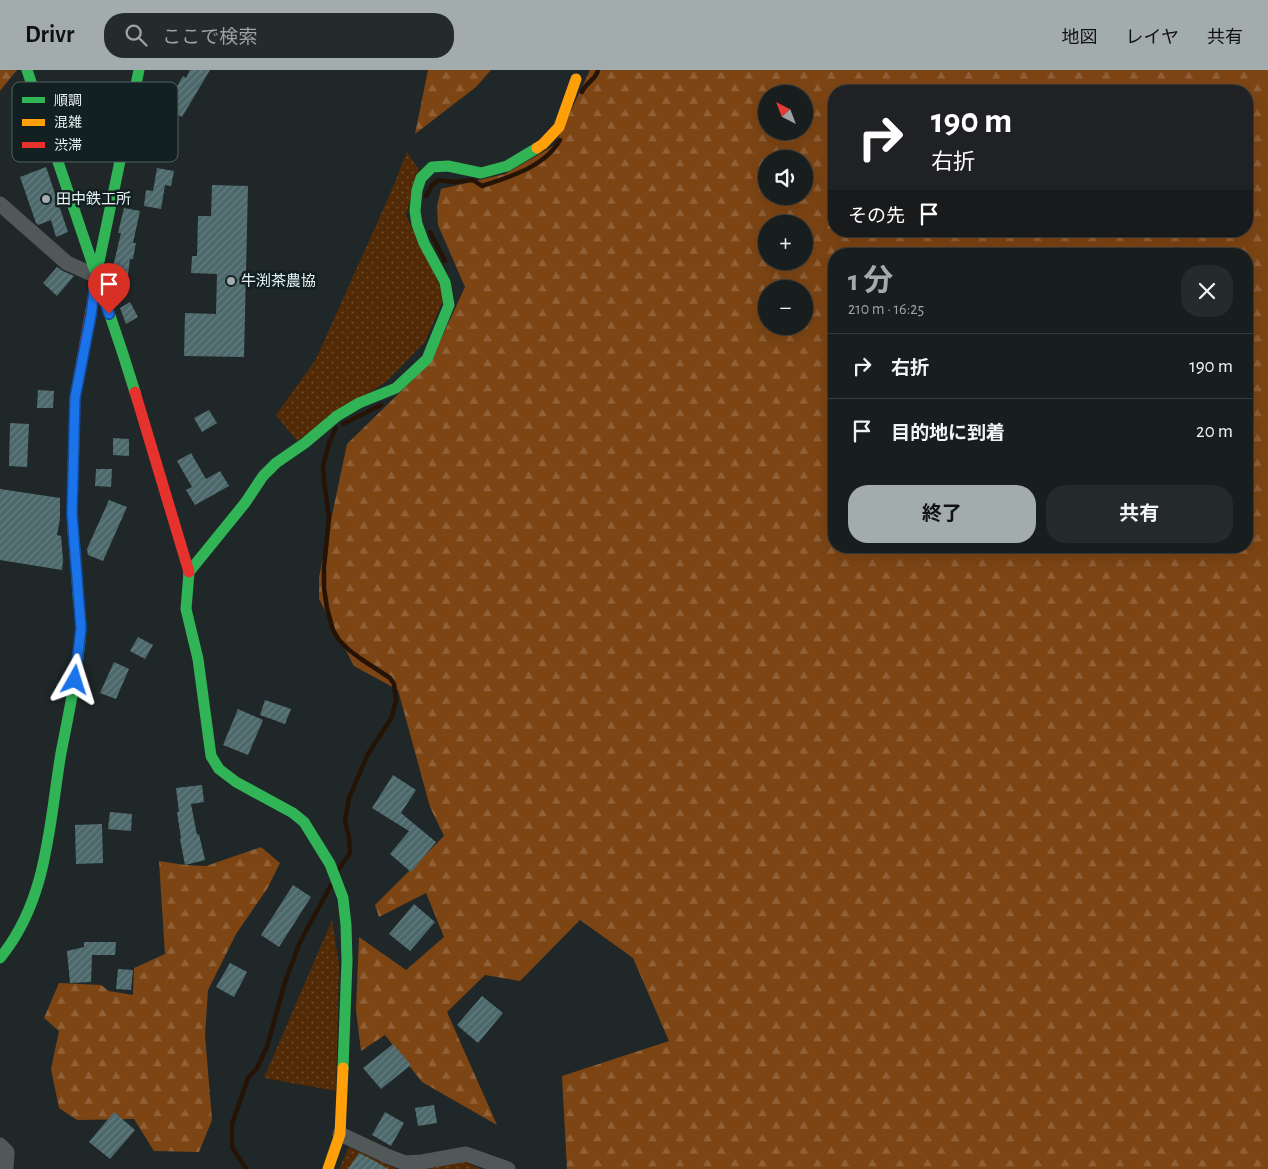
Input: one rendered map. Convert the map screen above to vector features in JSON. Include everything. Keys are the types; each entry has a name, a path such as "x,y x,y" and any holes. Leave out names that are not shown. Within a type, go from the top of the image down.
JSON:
{"street":[{"path":"28,70 32,82"},
{"path":"189,572 263,476 276,463 305,443 337,416 359,403 396,388 427,358 449,305 445,282 424,243 417,224 415,211 417,190 421,178 432,167 448,166 481,173 508,166 544,144 559,127 576,79"},
{"path":"58,162 122,351 189,572 186,609 198,659 211,756 219,769 236,782 293,813 304,822 330,864 343,898 347,961 340,1134 328,1169"},
{"path":"0,958 9,947 22,923 33,899 44,864 60,755 75,680 81,628 72,514 75,398 91,315 96,276 120,162"},
{"path":"0,204 67,263 96,276"},
{"path":"340,1134 386,1156 406,1163 466,1154 508,1169"},
{"path":"0,1145 7,1152 6,1169"}],"shaded area":[{"path":"407,152 419,170 406,215 445,296 425,342 387,381 297,441 276,415 316,359"},
{"path":"332,920 339,965 336,1091 264,1078"},
{"path":"349,1147 397,1169 339,1169"},
{"path":"464,1161 480,1169 426,1169"}],"green space":[{"path":"0,70 17,70 0,91"},
{"path":"428,70 491,70 476,87 415,134"},
{"path":"590,70 1268,70 1268,1169 567,1169 562,1076 669,1041 633,958 580,920 520,981 485,975 447,1012 497,1125 422,1082 385,1035 361,1051 356,1010 359,937 406,970 444,937 426,893 379,917 375,905 444,836 430,807 398,690 354,666 319,599 319,577 347,444 430,363 465,287 438,225 437,206 441,189 505,174 555,145"},
{"path":"261,847 280,863 267,889 236,934 208,990 205,1035 212,1120 199,1152 154,1151 134,1119 77,1120 59,1108 51,1069 59,1031 44,1018 59,983 101,985 109,991 133,995 134,968 165,954 159,861 206,866"}],"building":[{"path":"190,70 210,70 182,117 178,115 178,85 183,76 186,78"},
{"name":"田中鉄工所","path":"46,167 68,232 56,237 51,220 38,225 36,223 20,177"},
{"path":"157,168 174,171 171,186 165,185 161,209 144,206 146,190 153,191"},
{"name":"牛渕茶農協","path":"212,185 248,186 244,357 184,356 185,313 216,314 217,274 191,273 192,256 197,256 198,216 211,216"},
{"path":"124,208 140,211 133,243 136,243 133,259 130,259 126,290 114,289 111,282 121,233 118,233"},
{"path":"57,267 74,276 57,296 43,283"},
{"path":"130,302 138,317 126,324 120,308"},
{"path":"38,390 54,391 53,408 37,408"},
{"path":"209,410 217,423 202,432 194,418"},
{"path":"10,423 29,424 27,467 9,466"},
{"path":"113,438 129,439 129,456 113,455"},
{"path":"191,453 206,479 220,471 229,486 195,505 186,490 192,487 177,461"},
{"path":"96,469 112,469 111,487 95,486"},
{"path":"0,489 60,498 60,519 57,535 61,536 62,570 0,560"},
{"path":"109,500 127,507 103,561 88,555 87,549"},
{"path":"138,637 153,645 145,659 130,651"},
{"path":"114,662 129,669 116,699 100,693"},
{"path":"265,700 291,709 285,724 260,715"},
{"path":"238,709 263,720 248,755 223,745"},
{"path":"393,775 416,790 401,813 436,842 411,872 390,854 409,831 372,808"},
{"path":"202,785 204,802 191,804 197,835 199,834 205,860 185,865 180,839 176,788"},
{"path":"110,812 132,814 131,831 108,829"},
{"path":"102,824 103,863 76,864 75,825"},
{"path":"293,885 311,897 279,947 261,935"},
{"path":"414,904 435,922 410,951 389,934"},
{"path":"84,942 116,942 115,955 92,955 91,982 70,983 67,951 84,947"},
{"path":"230,963 247,972 234,997 216,987"},
{"path":"118,969 133,970 131,990 116,989"},
{"path":"482,996 503,1013 478,1043 457,1025"},
{"path":"393,1044 411,1065 381,1089 363,1068"},
{"path":"434,1105 437,1123 418,1126 415,1108"},
{"path":"114,1112 135,1130 110,1159 89,1142"},
{"path":"385,1112 404,1123 391,1146 372,1135"},
{"path":"359,1153 375,1161 388,1169 348,1169"}],"waterway":[{"path":"582,92 598,70"},
{"path":"426,196 432,185 438,180 455,182 473,180 482,186 515,175 536,164 560,140"},
{"path":"430,232 445,261"},
{"path":"343,424 381,405"},
{"path":"336,428 329,443 323,466 329,518 324,567 324,588 327,608 333,630 339,640 361,659 390,678 394,684 396,700 392,717 368,754 349,798 345,821 350,853 339,869"},
{"path":"246,1169 232,1147 232,1124 248,1078 257,1068 267,1047 285,982 300,942 331,885"}],"traffic: fast":[{"path":"27,70 31,82"},
{"path":"136,82 139,70"},
{"path":"189,572 245,503 263,476 276,463 305,443 337,416 359,403 396,388 427,359 449,305 445,282 424,243 417,224 415,211 417,190 421,178 432,167 448,166 481,173 507,166 537,148"},
{"path":"58,162 135,392"},
{"path":"93,299 120,162"},
{"path":"0,958 16,935 28,911 37,886 49,834 80,645 81,629 73,531"},
{"path":"189,572 186,609 198,659 211,756 219,769 236,782 293,813 304,822 330,864 343,898 347,961 343,1068"}],"traffic: slow":[{"path":"537,148 559,127 576,79"},
{"path":"328,1169 340,1134 343,1068"}],"traffic: jam":[{"path":"73,531 75,398 93,299"},
{"path":"135,392 189,572"}],"place":[{"name":"田中鉄工所","path":"46,199"},
{"name":"牛渕茶農協","path":"231,281"}],"route":[{"path":"75,680 81,628 72,514 75,398 91,315 96,276 109,314"}]}
